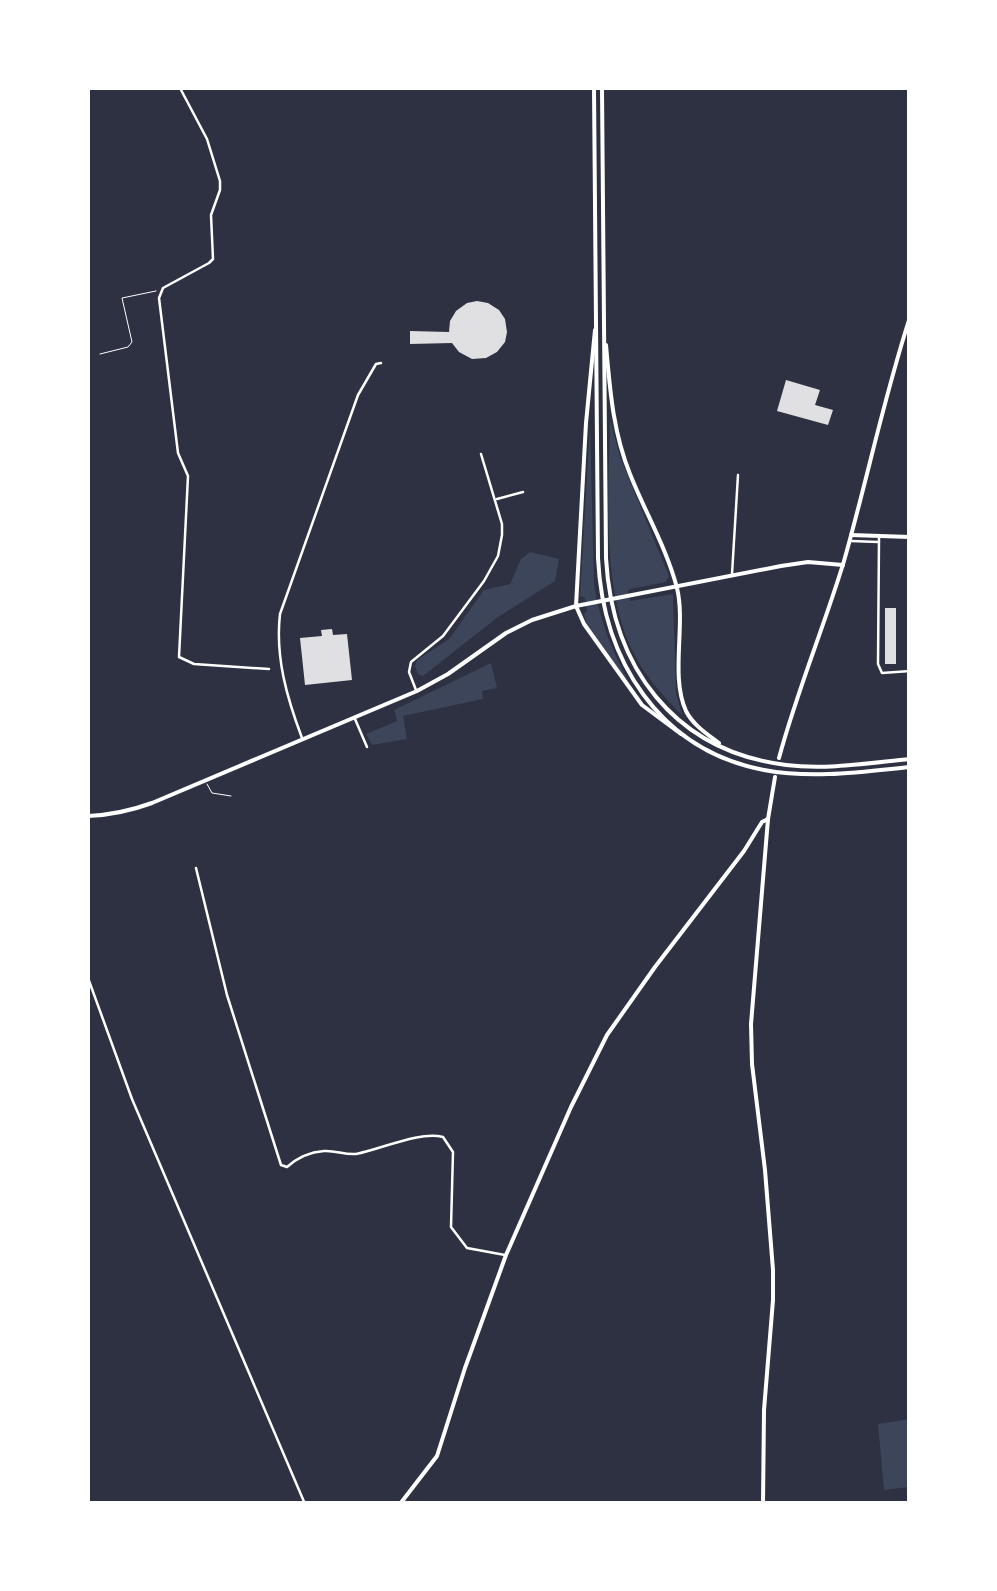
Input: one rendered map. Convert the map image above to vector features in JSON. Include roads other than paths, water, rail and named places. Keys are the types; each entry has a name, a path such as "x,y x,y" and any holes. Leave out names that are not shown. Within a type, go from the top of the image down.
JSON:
{"street":[{"path":"180,88 208,140 220,190 211,215 214,254 210,264 160,292 178,454 189,484 179,657 194,664 269,669"},
{"path":"594,88 599,582 612,638 626,668 648,700 681,734"},
{"path":"602,88 606,558 615,620 634,664 661,702 687,727 726,750 789,765 910,759"},
{"path":"780,758 850,538 910,317"},
{"path":"596,320 576,606 584,624 635,697 649,712 723,759 765,770 826,775 910,767"},
{"path":"604,320 616,432 676,586 684,706 700,729 726,750"},
{"path":"302,740 279,657 280,614 358,395 376,364 381,363"},
{"path":"417,691 410,672 411,662 442,636 498,556 502,536 496,499 481,454"},
{"path":"732,576 738,475"},
{"path":"496,499 523,492"},
{"path":"850,538 910,536"},
{"path":"878,539 878,664 882,673 910,672"},
{"path":"88,816 131,811 417,691 532,620 576,606 808,562 842,564"},
{"path":"355,718 367,747"},
{"path":"763,1504 764,1410 773,1270 750,1024 775,777"},
{"path":"400,1504 437,1456 506,1255 571,1107 615,1020 768,818"},
{"path":"196,868 227,996 282,1165 322,1151 355,1154 427,1135 444,1136 453,1158 451,1227 467,1248 506,1255"},
{"path":"88,978 132,1099 305,1504"}],"lane":[{"path":"206,782 212,793 231,796"}]}
